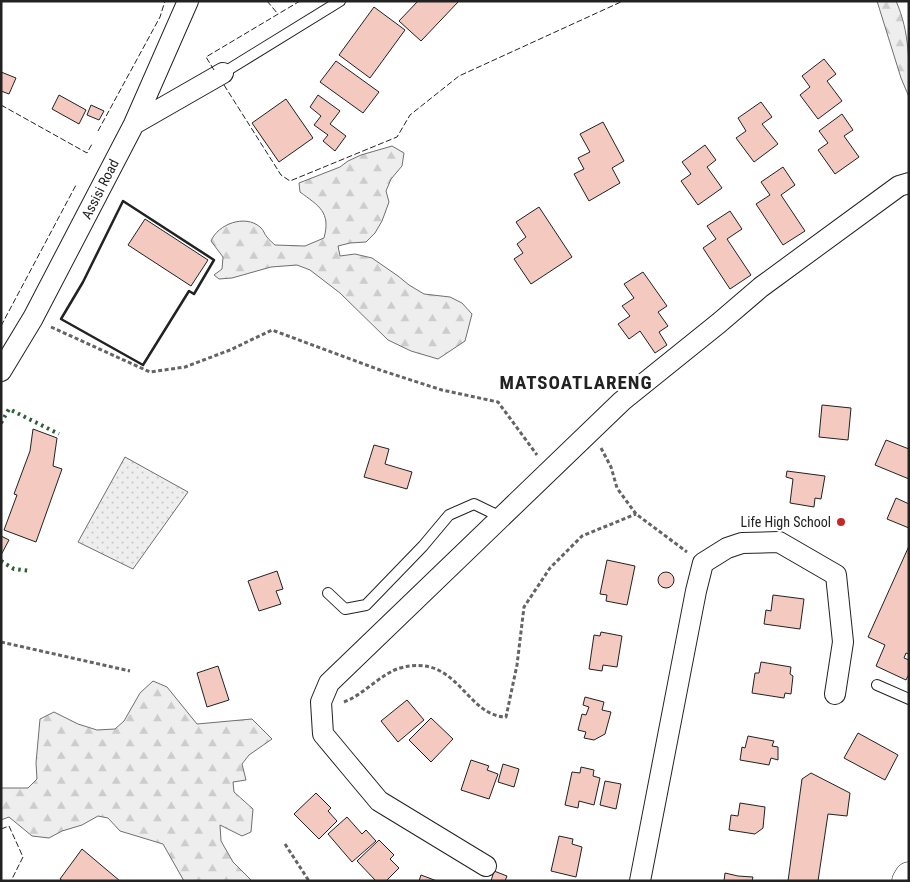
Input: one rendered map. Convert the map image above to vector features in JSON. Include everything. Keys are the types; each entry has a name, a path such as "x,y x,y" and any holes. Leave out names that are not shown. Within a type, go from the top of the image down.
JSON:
{"main road":[{"path":"906,881 909,876"}],"street":[{"name":"Assisi Road","path":"1,371 33,318 134,124 188,1"},
{"path":"134,124 223,73"},
{"path":"486,866 379,801 324,734 321,702 329,683 622,401 761,287 899,186 909,183"},
{"path":"640,881 696,591 703,564 727,548 742,543 778,542 836,575 844,642 835,694"}],"lane":[{"path":"223,73 340,1"},
{"path":"328,593 345,608 366,606 423,546 449,515 474,504 501,517"},
{"path":"877,686 909,699"}],"path":[{"path":"33,318 150,372 185,367 230,350 272,330 380,370 442,390 498,402 549,471"},
{"path":"591,430 611,467 617,488 636,514 703,564"},
{"path":"321,702 346,702 398,668 420,664 436,668 495,717 506,717 517,665 524,607 550,568 582,536 636,514"},
{"path":"1,642 130,671"},
{"path":"285,844 309,881"}],"green space":[{"path":"877,1 896,1 901,13 908,48 909,97 901,78"},
{"path":"392,146 404,153 402,166 391,179 386,191 389,202 382,221 375,233 366,242 338,246 340,256 355,254 372,258 424,294 450,297 462,303 472,314 465,341 438,359 411,351 388,340 340,293 310,270 297,265 271,267 232,278 219,279 214,275 222,269 223,257 211,241 214,235 232,223 247,221 254,223 261,228 275,245 305,246 324,238 326,222 322,210 300,192 299,183 340,167 361,155"},
{"path":"125,457 188,492 133,569 78,542"},
{"path":"153,681 167,687 197,724 252,719 272,739 249,755 242,764 246,780 233,782 234,792 253,809 251,832 242,836 220,825 221,841 233,862 252,881 184,881 163,844 120,831 108,818 98,816 82,825 62,831 49,838 32,836 9,817 1,820 1,788 28,788 37,779 36,763 40,719 54,712 78,724 97,730 115,729 124,721 140,693"}],"building":[{"path":"418,1 459,1 421,41 399,21"},
{"path":"374,7 405,30 370,78 339,55"},
{"path":"824,59 836,74 827,81 842,101 818,119 800,95 810,87 802,76"},
{"path":"336,61 379,92 363,113 320,82"},
{"path":"1,72 16,78 9,94 1,91"},
{"path":"59,95 86,110 79,124 52,109"},
{"path":"318,95 340,111 330,124 346,136 335,151 323,141 328,135 314,125 321,116 310,107"},
{"path":"286,99 313,138 279,162 252,123"},
{"path":"761,102 772,117 762,124 778,144 754,162 736,138 746,131 738,118"},
{"path":"91,105 104,111 99,120 87,115"},
{"path":"842,114 853,130 844,136 859,157 835,174 818,150 828,143 819,131"},
{"path":"603,122 624,161 612,168 620,183 589,201 574,174 584,169 578,158 590,152 580,134"},
{"path":"705,145 716,160 707,167 722,188 698,205 681,181 691,174 682,162"},
{"path":"783,167 795,185 781,195 805,231 783,245 756,204 770,195 761,182"},
{"path":"539,207 572,257 531,284 514,259 523,253 517,244 526,237 516,222"},
{"path":"730,211 742,229 727,239 751,275 730,289 703,248 716,239 707,226"},
{"path":"145,219 208,260 191,286 128,245"},
{"path":"643,272 667,306 658,312 668,326 659,332 667,345 655,353 640,331 629,339 618,324 630,316 622,306 634,298 624,284"},
{"path":"822,405 851,408 848,440 819,437"},
{"path":"33,429 57,438 53,466 62,469 36,542 4,530 17,495 14,494 30,451"},
{"path":"886,440 909,449 909,479 875,465"},
{"path":"374,445 389,449 385,464 412,472 407,489 364,477"},
{"path":"787,471 825,476 821,499 815,498 814,507 790,503 793,479 786,477"},
{"path":"896,498 909,504 909,528 887,519"},
{"path":"1,536 9,540 1,555"},
{"path":"909,546 909,654 906,653 904,658 909,660 909,674 906,680 876,666 885,645 868,637"},
{"path":"607,560 635,566 627,605 606,601 607,595 600,594"},
{"path":"277,571 283,589 276,591 281,604 259,611 248,581"},
{"path":"666,572 672,574 674,580 672,586 666,588 660,586 658,580 660,574"},
{"path":"773,595 804,599 800,629 764,624 766,610 771,611"},
{"path":"601,632 622,636 617,667 603,665 602,671 589,669 594,635 600,636"},
{"path":"761,662 791,667 790,674 793,676 791,694 785,693 784,698 752,693 755,673 759,673"},
{"path":"218,666 229,700 207,707 197,673"},
{"path":"585,697 604,702 602,710 611,712 605,734 594,740 584,738 586,732 578,730 582,714 586,715 589,707 583,705"},
{"path":"407,700 424,720 398,742 381,721"},
{"path":"431,718 453,739 431,762 409,740"},
{"path":"858,733 898,755 885,780 844,758"},
{"path":"748,736 774,741 772,746 778,747 778,760 771,758 769,765 740,760 742,747 745,748"},
{"path":"471,760 489,766 487,770 498,774 489,799 461,790"},
{"path":"503,764 519,769 514,787 498,782"},
{"path":"581,767 594,770 593,776 600,778 594,805 579,801 578,808 565,805 572,772 580,773"},
{"path":"811,773 850,793 847,816 828,814 818,881 788,881 802,779"},
{"path":"605,781 621,784 616,809 600,805"},
{"path":"316,793 331,808 328,811 337,821 319,839 294,814"},
{"path":"740,803 765,807 763,828 755,834 729,830 731,815 738,816"},
{"path":"347,817 362,834 366,830 376,841 352,862 328,834"},
{"path":"559,836 573,839 572,844 582,847 576,877 551,871"},
{"path":"379,840 394,855 390,859 399,868 386,881 376,881 357,861"},
{"path":"82,849 120,881 63,881 60,879"},
{"path":"494,871 507,876 505,881 491,881"},
{"path":"725,873 753,877 752,881 724,881"},
{"path":"421,875 437,881 419,881"}],"hedge":[{"path":"1,423 9,409 59,434"},
{"path":"1,561 14,569 31,571"}],"fence":[{"path":"98,131 160,17 165,1"},
{"path":"267,1 278,14"},
{"path":"214,70 206,57 300,1"},
{"path":"224,85 281,175 290,181 397,137 410,115 459,76 623,1"},
{"path":"1,105 87,153 92,144"},
{"path":"1,326 76,185"},
{"path":"1,829 9,826 23,857 11,881"}],"wall":[{"path":"123,201 214,260 194,294 189,291 143,365 61,319 83,282 123,201"}],"place":[{"name":"Life High School","path":"841,522"}],"district":[{"name":"MATSOATLARENG","path":"576,382"}]}
